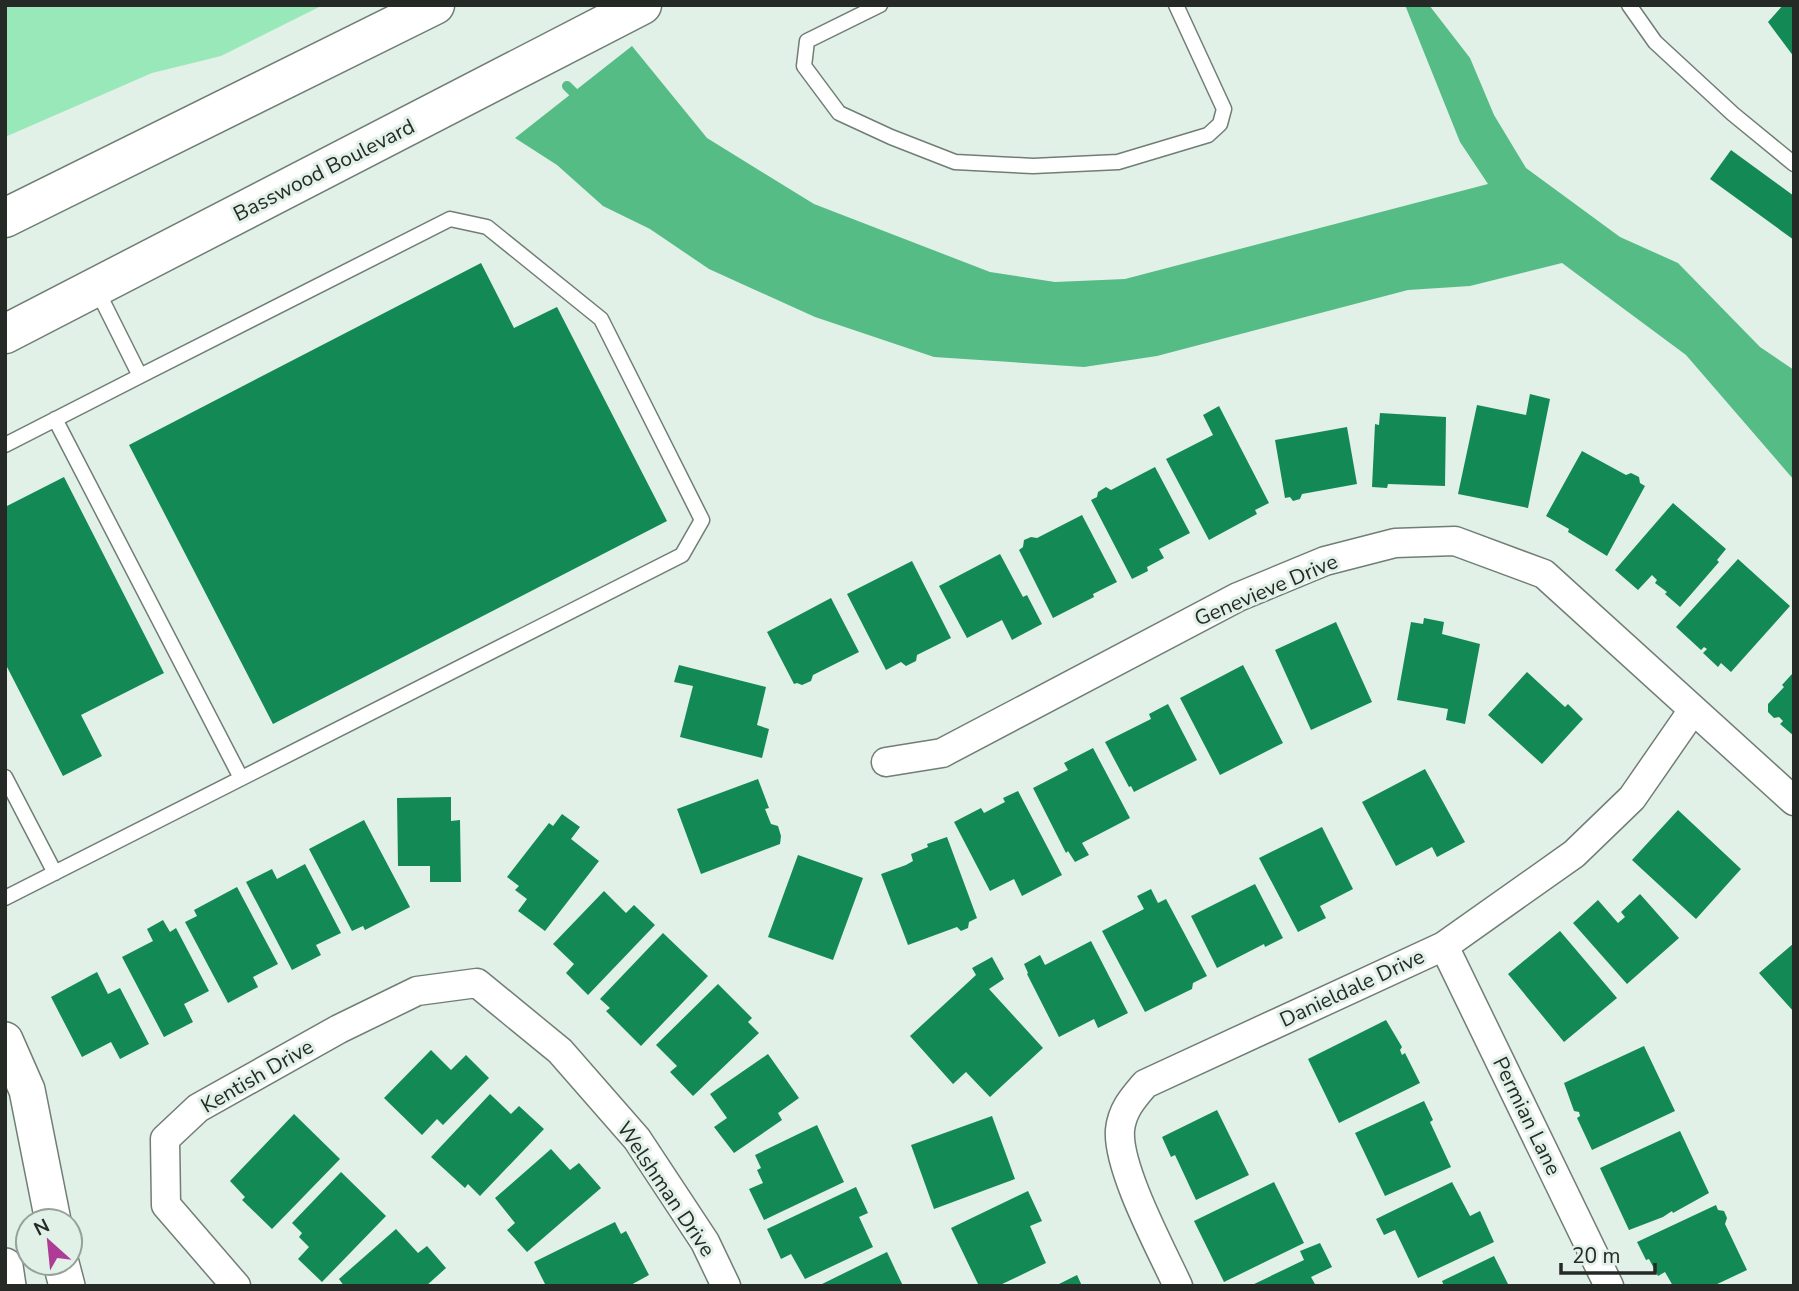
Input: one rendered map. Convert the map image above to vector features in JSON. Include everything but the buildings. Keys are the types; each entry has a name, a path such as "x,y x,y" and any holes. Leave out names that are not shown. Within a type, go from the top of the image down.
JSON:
{"main road":[{"path":"5,218 435,5"},
{"name":"Basswood Boulevard","path":"5,334 642,5"}],"street":[{"name":"Genevieve Drive","path":"886,762 942,753 1238,597 1325,561 1395,543 1455,541 1544,574 1794,801"},
{"name":"Danieldale Drive","path":"1178,1286 1126,1169 1120,1131 1127,1105 1146,1084 1444,946 1574,854 1632,798 1693,709"},
{"name":"Permian Lane","path":"1444,946 1609,1286"},
{"name":"Kentish Drive","path":"236,1286 166,1205 165,1139 198,1108 339,1029 417,991 477,982"},
{"name":"Welshman Drive","path":"477,982 560,1051 637,1139 705,1242 726,1286"},
{"path":"5,1040 27,1090 50,1207"},
{"path":"5,1265 8,1286"}],"lane":[{"path":"880,5 807,41 804,66 839,113 955,162 1033,166 1118,162 1208,135 1220,124 1224,109 1176,5"},
{"path":"1629,5 1655,42 1732,114 1794,164"},
{"path":"5,445 450,219 487,227 601,319 702,520 682,555 5,898"},
{"path":"95,287 140,376"},
{"path":"55,419 241,778"},
{"path":"5,777 55,873"}],"shaded area":[{"path":"5,5 323,5 221,56 152,73 5,137"},
{"path":"1405,5 1429,5 1470,58 1494,115 1526,168 1620,237 1678,263 1760,347 1794,370 1794,480 1686,355 1562,263 1470,286 1408,290 1157,356 1084,367 934,357 815,317 709,269 650,229 603,206 557,165 515,138 632,46 707,138 814,204 990,272 1055,282 1125,279 1488,184 1460,142"}],"waterway":[{"path":"567,86 582,101"}]}
